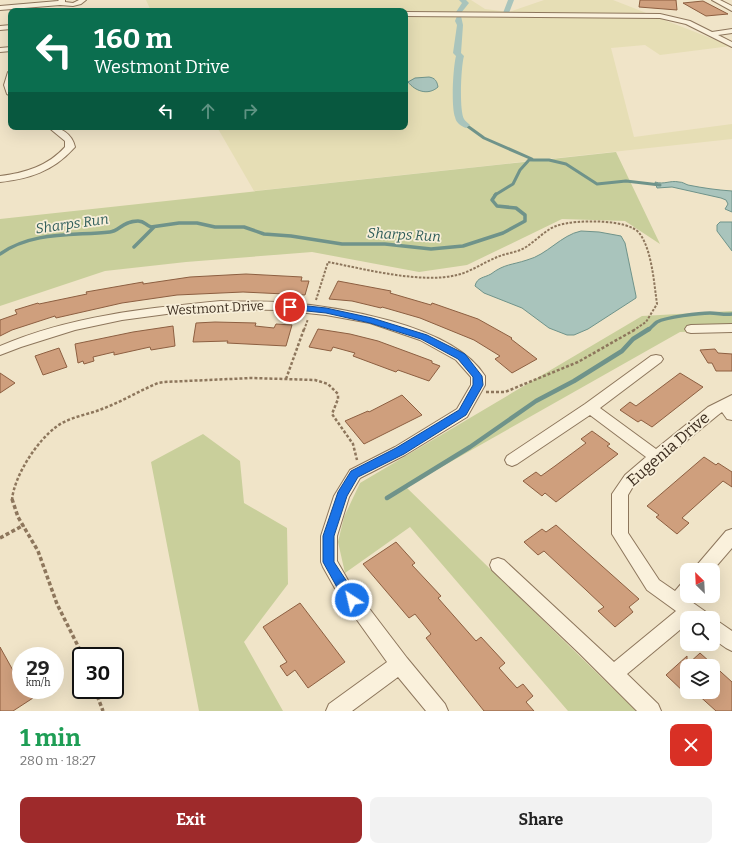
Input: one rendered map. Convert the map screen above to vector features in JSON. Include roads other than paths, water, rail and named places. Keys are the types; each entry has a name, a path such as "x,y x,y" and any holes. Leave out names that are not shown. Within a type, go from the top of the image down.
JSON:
{"street":[{"path":"0,8 62,2 73,4 80,3 83,0"},
{"path":"715,0 732,9"},
{"path":"408,14 660,16 688,22 732,45"},
{"path":"711,34 732,31"},
{"path":"719,38 732,36"},
{"path":"0,179 26,175 39,170 62,156 70,147 69,140 56,130"},
{"name":"Westmont Drive","path":"0,351 16,344 73,326 122,316 174,309 213,306 278,306 326,311 372,320 424,337 461,356 478,376 478,385 476,390 462,413 400,451 355,474 342,496 328,536 329,562 343,587 400,664"},
{"path":"690,329 732,328"},
{"path":"512,460 590,408 656,359"},
{"name":"Eugenia Drive","path":"688,605 653,585 620,534 620,494 630,478 713,411 729,407"},
{"path":"590,408 656,457"},
{"path":"710,563 729,545"},
{"path":"498,565 586,647 651,711"},
{"path":"613,674 688,605"},
{"path":"720,633 732,642"},
{"path":"336,711 400,664 438,711"}],"water":[{"path":"415,78 433,78 437,83 438,87 434,90 426,92 418,90 408,82"},
{"path":"655,182 680,182 699,187 732,191 732,212 725,209 728,204 726,200 721,198 672,187 657,188"},
{"path":"720,222 732,222 732,251 717,231 717,225"},
{"path":"581,231 599,232 621,236 625,243 636,296 636,298 588,329 574,335 567,335 549,328 522,308 484,293 475,286 479,279 500,268 522,262 541,254 567,237"}],"waterway":[{"path":"459,12 466,3 462,0"},
{"path":"506,13 511,0"},
{"path":"459,17 458,21 460,25 457,53 460,56 457,106 459,119 466,125"},
{"path":"466,125 484,138 532,159"},
{"name":"Sharps Run","path":"496,195 513,184 520,170 529,160 549,160 566,164 597,184 626,181 660,185"},
{"name":"Sharps Run","path":"0,254 26,241 53,236 110,232 133,221 142,222 151,227 179,223 197,223 215,227 244,227 264,234 291,236 342,244 385,244 431,249 463,246 503,233 525,221 525,215 516,208 497,206 492,200 496,195"},
{"path":"134,247 154,227"},
{"path":"648,330 661,320 675,317 705,313 732,314"},
{"path":"387,498 470,447 536,401 574,381 622,351 633,339 649,329"}]}
